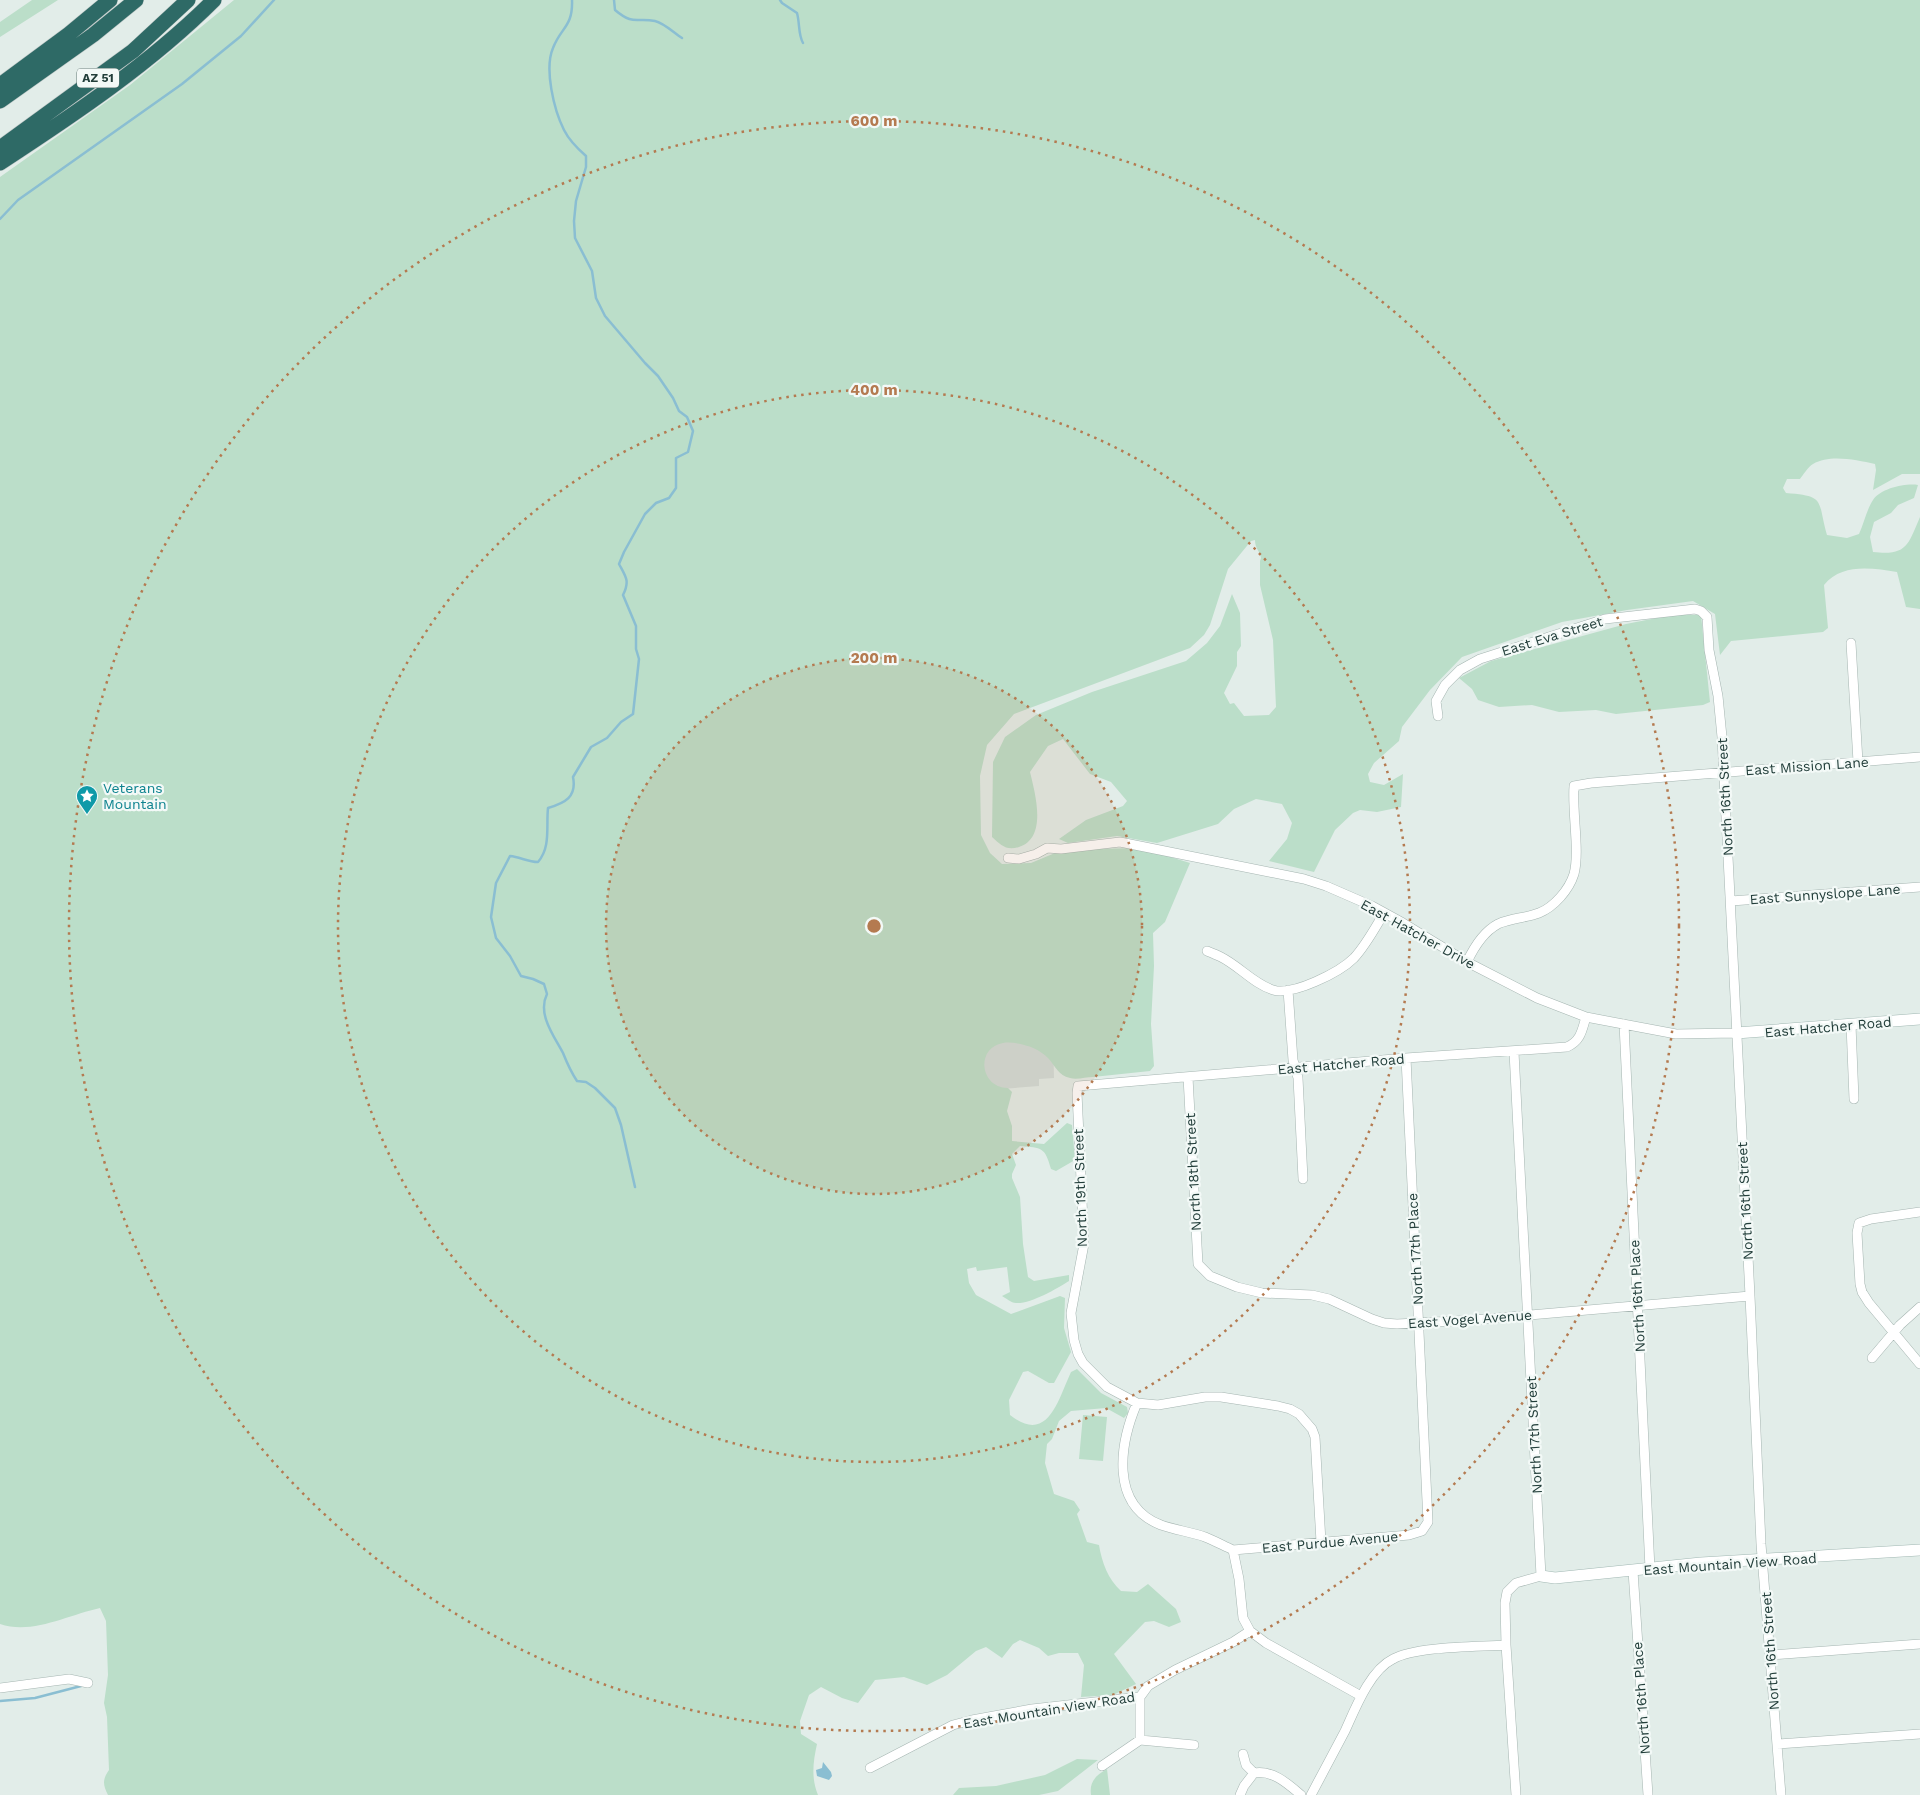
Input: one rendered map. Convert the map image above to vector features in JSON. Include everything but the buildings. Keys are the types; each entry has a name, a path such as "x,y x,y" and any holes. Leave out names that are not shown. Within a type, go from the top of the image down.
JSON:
{"highway":[{"path":"0,85 69,34 110,0"},
{"name":"AZ 51","path":"0,101 93,35 136,0"},
{"name":"AZ 51","path":"0,148 134,51 188,0"},
{"path":"0,163 142,63 187,26 214,0"}],"street":[{"name":"East Eva Street","path":"1438,716 1436,701 1445,685 1460,670 1480,659 1605,619 1677,610 1702,610"},
{"name":"North 16th Street","path":"1702,610 1707,617 1709,650 1720,710 1731,902 1762,1560 1781,1795"},
{"path":"1851,643 1858,762"},
{"name":"East Mission Lane","path":"1467,962 1483,936 1498,924 1540,913 1557,901 1568,886 1574,875 1576,861 1574,786 1591,783 1920,757"},
{"name":"East Hatcher Drive","path":"1008,858 1019,859 1048,848 1061,849 1120,842 1304,879 1326,886 1384,913 1467,962 1537,998 1586,1017 1676,1034 1736,1034"},
{"name":"East Sunnyslope Lane","path":"1731,902 1920,887"},
{"path":"1207,951 1222,957 1262,985 1275,990 1288,990 1316,981 1344,966 1363,946 1384,913"},
{"path":"1288,990 1295,1067 1298,1078 1303,1179"},
{"name":"East Hatcher Road","path":"1078,1086 1406,1058 1567,1047 1575,1044 1581,1034 1586,1017"},
{"name":"East Hatcher Road","path":"1736,1034 1920,1019"},
{"name":"North 16th Place","path":"1624,1024 1650,1569"},
{"path":"1851,1025 1854,1099"},
{"name":"North 17th Street","path":"1514,1052 1541,1576"},
{"name":"North 17th Place","path":"1406,1058 1428,1512 1428,1522 1425,1528"},
{"name":"North 18th Street","path":"1188,1077 1200,1268"},
{"name":"North 19th Street","path":"1078,1086 1084,1244 1071,1313 1072,1330 1078,1354 1094,1375 1107,1387 1137,1403"},
{"path":"1920,1212 1871,1219 1859,1223 1857,1233 1862,1292 1920,1364"},
{"name":"East Vogel Avenue","path":"1200,1268 1210,1276 1240,1288 1276,1295 1312,1295 1329,1299 1352,1311 1384,1323 1419,1323 1528,1315 1750,1296"},
{"path":"1872,1358 1893,1332 1920,1307"},
{"path":"1321,1542 1315,1437 1312,1429 1300,1414 1278,1406 1221,1397 1205,1397 1158,1405 1137,1403 1128,1424 1124,1447 1123,1474 1128,1494 1140,1510 1152,1521 1204,1537 1233,1550 1239,1579 1243,1618 1250,1631 1266,1643 1361,1696"},
{"name":"East Purdue Avenue","path":"1233,1550 1409,1535 1416,1534 1425,1528"},
{"name":"East Mountain View Road","path":"1541,1576 1555,1578 1702,1563 1920,1550"},
{"name":"North 16th Place","path":"1632,1571 1648,1795"},
{"path":"1516,1795 1506,1645 1507,1592 1516,1583 1541,1576"},
{"name":"East Mountain View Road","path":"870,1768 905,1752 953,1725 972,1720 1032,1709 1140,1697 1148,1686 1175,1670 1233,1642 1250,1631"},
{"path":"1771,1654 1920,1644"},
{"path":"1311,1795 1361,1696 1385,1664 1401,1655 1506,1645"},
{"path":"0,1688 69,1679 88,1683"},
{"path":"1140,1697 1140,1740"},
{"path":"1777,1744 1920,1734"},
{"path":"1102,1766 1140,1740 1194,1745"},
{"path":"1243,1754 1246,1765 1254,1773"},
{"path":"1240,1795 1254,1773 1261,1772 1283,1780 1301,1795"}],"shaded area":[{"path":"1053,1036 1054,1078 1039,1079 1039,1086 976,1091 974,1042"}],"green space":[{"path":"32,0 58,0 0,37 0,22"},
{"path":"234,0 1920,0 1920,474 1902,474 1873,490 1875,464 1843,459 1827,459 1811,465 1800,479 1787,479 1783,488 1786,493 1808,496 1818,502 1827,535 1847,538 1859,534 1873,500 1882,492 1894,487 1918,485 1914,498 1898,505 1891,513 1874,522 1870,537 1873,552 1884,553 1900,550 1909,541 1920,517 1920,609 1906,607 1897,572 1878,569 1848,570 1831,578 1824,585 1828,628 1823,632 1731,641 1720,655 1715,614 1693,601 1627,610 1562,622 1462,657 1430,690 1402,727 1399,741 1374,763 1368,774 1370,782 1384,785 1403,774 1401,807 1377,812 1360,810 1353,813 1335,830 1314,872 1269,861 1287,839 1292,823 1282,804 1256,799 1234,809 1218,824 1157,843 1117,836 1068,843 1059,839 1086,820 1123,806 1127,801 1111,782 1090,774 1063,739 1048,746 1030,772 1037,814 1037,825 1034,834 1028,842 1014,848 1004,846 992,837 993,762 1005,737 1036,715 1092,692 1186,661 1207,643 1220,626 1232,594 1240,613 1241,646 1237,652 1237,666 1224,693 1230,704 1234,703 1244,716 1269,715 1276,707 1273,640 1260,585 1261,558 1255,540 1251,541 1228,569 1210,625 1204,635 1190,648 1014,714 987,745 980,776 981,835 990,853 1002,864 1031,863 1055,853 1091,849 1141,848 1190,863 1165,922 1153,933 1154,966 1151,1024 1154,1066 1150,1071 1079,1079 1070,1078 1060,1073 1044,1054 1015,1043 1003,1043 994,1046 988,1052 985,1059 984,1067 991,1082 1008,1088 1012,1092 1007,1111 1012,1126 1012,1141 1044,1144 1067,1123 1072,1125 1075,1160 1056,1171 1051,1169 1047,1156 1038,1148 1020,1146 1012,1154 1016,1165 1012,1178 1020,1197 1023,1244 1028,1277 1034,1281 1069,1275 1069,1281 1036,1299 1014,1303 1002,1296 1010,1292 1007,1267 977,1271 976,1267 967,1269 969,1283 976,1295 1011,1314 1060,1296 1065,1298 1064,1328 1071,1352 1054,1383 1049,1383 1028,1371 1023,1372 1009,1400 1010,1415 1023,1423 1034,1425 1043,1422 1056,1406 1071,1372 1077,1369 1101,1393 1127,1407 1128,1413 1124,1418 1106,1408 1071,1411 1059,1421 1052,1439 1047,1444 1045,1463 1054,1494 1074,1501 1080,1510 1077,1514 1087,1542 1099,1545 1106,1570 1116,1586 1121,1591 1137,1592 1148,1584 1176,1609 1181,1622 1169,1627 1154,1621 1145,1622 1114,1654 1136,1684 1113,1695 1081,1697 1084,1665 1078,1653 1059,1653 1048,1656 1039,1648 1020,1640 1013,1644 1002,1658 986,1647 976,1651 947,1675 927,1685 904,1677 875,1680 858,1703 842,1698 821,1687 809,1695 800,1721 801,1734 817,1744 813,1770 818,1795 108,1795 104,1782 109,1770 107,1717 104,1703 108,1675 106,1621 100,1608 37,1626 12,1627 0,1624 0,177 130,85"},
{"path":"1672,615 1701,615 1710,702 1703,705 1616,714 1596,710 1559,712 1532,705 1499,707 1478,700 1472,689 1459,678 1491,661 1626,624"},
{"path":"1083,1415 1107,1417 1103,1461 1079,1459"},
{"path":"1077,1759 1098,1760 1058,1791 1039,1795 953,1795 959,1788 996,1786 1045,1775"},
{"path":"1107,1769 1110,1795 1091,1795 1091,1786 1094,1779"}],"water":[{"path":"823,1762 831,1772 832,1776 829,1780 817,1776 816,1770 822,1768"}],"waterway":[{"path":"0,219 18,200 182,84 241,36 274,0"},
{"path":"572,0 569,22 556,41 550,57 550,78 560,122 568,137 586,156 586,167 576,201 575,238 592,271 596,298 605,316 658,376 673,398 679,411 687,417 693,431 688,452 676,458 676,488 669,498 656,503 645,514 619,564 627,582 623,595 636,626 636,649 639,659 633,714 621,722 607,738 591,747 573,777 574,784 571,794 560,804 548,808 545,850 538,862 510,856 496,883 491,917 496,938 510,956 521,976 544,984 547,994 544,1002 545,1017 577,1081 586,1082 595,1088 615,1108 621,1125 635,1187"},
{"path":"614,0 615,10 621,15 635,20 658,22 682,38"},
{"path":"780,0 797,13 800,36 803,43"},
{"path":"0,1701 35,1698 81,1686"}],"place":[{"name":"Veterans Mountain","path":"87,815"}]}
